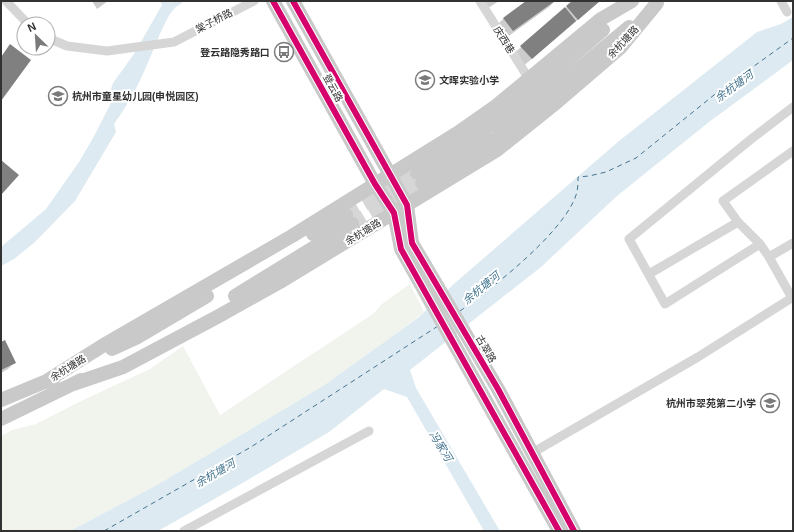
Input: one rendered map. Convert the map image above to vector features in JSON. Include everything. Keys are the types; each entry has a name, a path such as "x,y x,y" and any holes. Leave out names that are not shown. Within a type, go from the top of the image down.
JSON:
{"main road":[{"name":"登云路","path":"273,1 375,184"},
{"name":"登云路","path":"293,1 390,175"},
{"name":"余杭塘路","path":"45,382 107,343 292,236 459,132 496,106 601,19 632,1"},
{"name":"余杭塘路","path":"637,1 502,116 419,178 495,139 659,2"},
{"name":"余杭塘路","path":"73,384 123,367 280,282 497,150 557,102 620,48 659,2"},
{"name":"古翠路","path":"390,175 407,205 406,246 498,390 574,531"},
{"name":"古翠路","path":"375,184 394,214 406,246 484,396 559,531"},
{"name":"余杭塘路","path":"1,400 45,382 136,338 349,220 214,309 73,384 1,419"}],"street":[{"path":"6,1 20,16"},
{"name":"棠子桥路","path":"56,41 67,46 107,51 174,42 254,1"},
{"name":"庆西巷","path":"480,1 529,79"},
{"path":"781,1 787,12"},
{"path":"760,244 665,304 629,239 750,140 793,107"},
{"path":"532,453 698,357 792,298 760,244 738,222 723,201 793,151"},
{"path":"649,274 738,222"},
{"path":"769,257 793,242"},
{"path":"184,531 369,431"}],"shaded area":[{"path":"410,284 424,312 323,386 157,485 70,531 1,531 1,436 12,430 36,424 150,369 183,346 220,415 373,314 382,304"}],"water":[{"path":"160,1 183,1 175,8 168,18 140,81 114,124 116,132 75,201 35,242 14,259 1,266 1,247 46,209 79,162 110,105 113,83 134,54 162,5"},
{"path":"793,17 793,60 709,122 617,196 541,267 410,370 416,388 500,531 484,531 407,397 384,389 329,432 158,531 70,531 157,485 323,386 420,316 455,283 619,141 757,32 781,24"}],"building":[{"path":"526,1 555,1 513,31 503,18"},
{"path":"572,1 600,1 578,20 566,6"},
{"path":"565,7 576,21 532,59 520,46"},
{"path":"10,44 16,49 16,56 26,56 31,60 1,101 1,57"},
{"path":"1,160 19,175 1,195"},
{"path":"5,340 16,363 1,370 1,342"}],"ferry route":[{"path":"460,311 507,275 541,244 567,213 575,198 578,177 606,172 636,158 714,95 793,38"},
{"path":"104,531 251,447 438,326"}],"tunnel":[{"path":"346,215 417,173"},
{"path":"352,224 422,183"}],"cycle path":[{"path":"273,1 375,184 394,213 401,249 559,531"},
{"path":"293,1 407,205 412,243 498,389 574,531"}],"place":[{"name":"登云路隐秀路口","path":"284,52"},
{"name":"文晖实验小学","path":"425,80"},
{"name":"杭州市童星幼儿园(申悦园区)","path":"58,96"},
{"name":"杭州市翠苑第二小学","path":"770,403"}],"water label":[{"name":"余杭塘河","path":"734,86"},
{"name":"余杭塘河","path":"481,288"},
{"name":"冯家河","path":"441,446"},
{"name":"余杭塘河","path":"215,473"}]}
